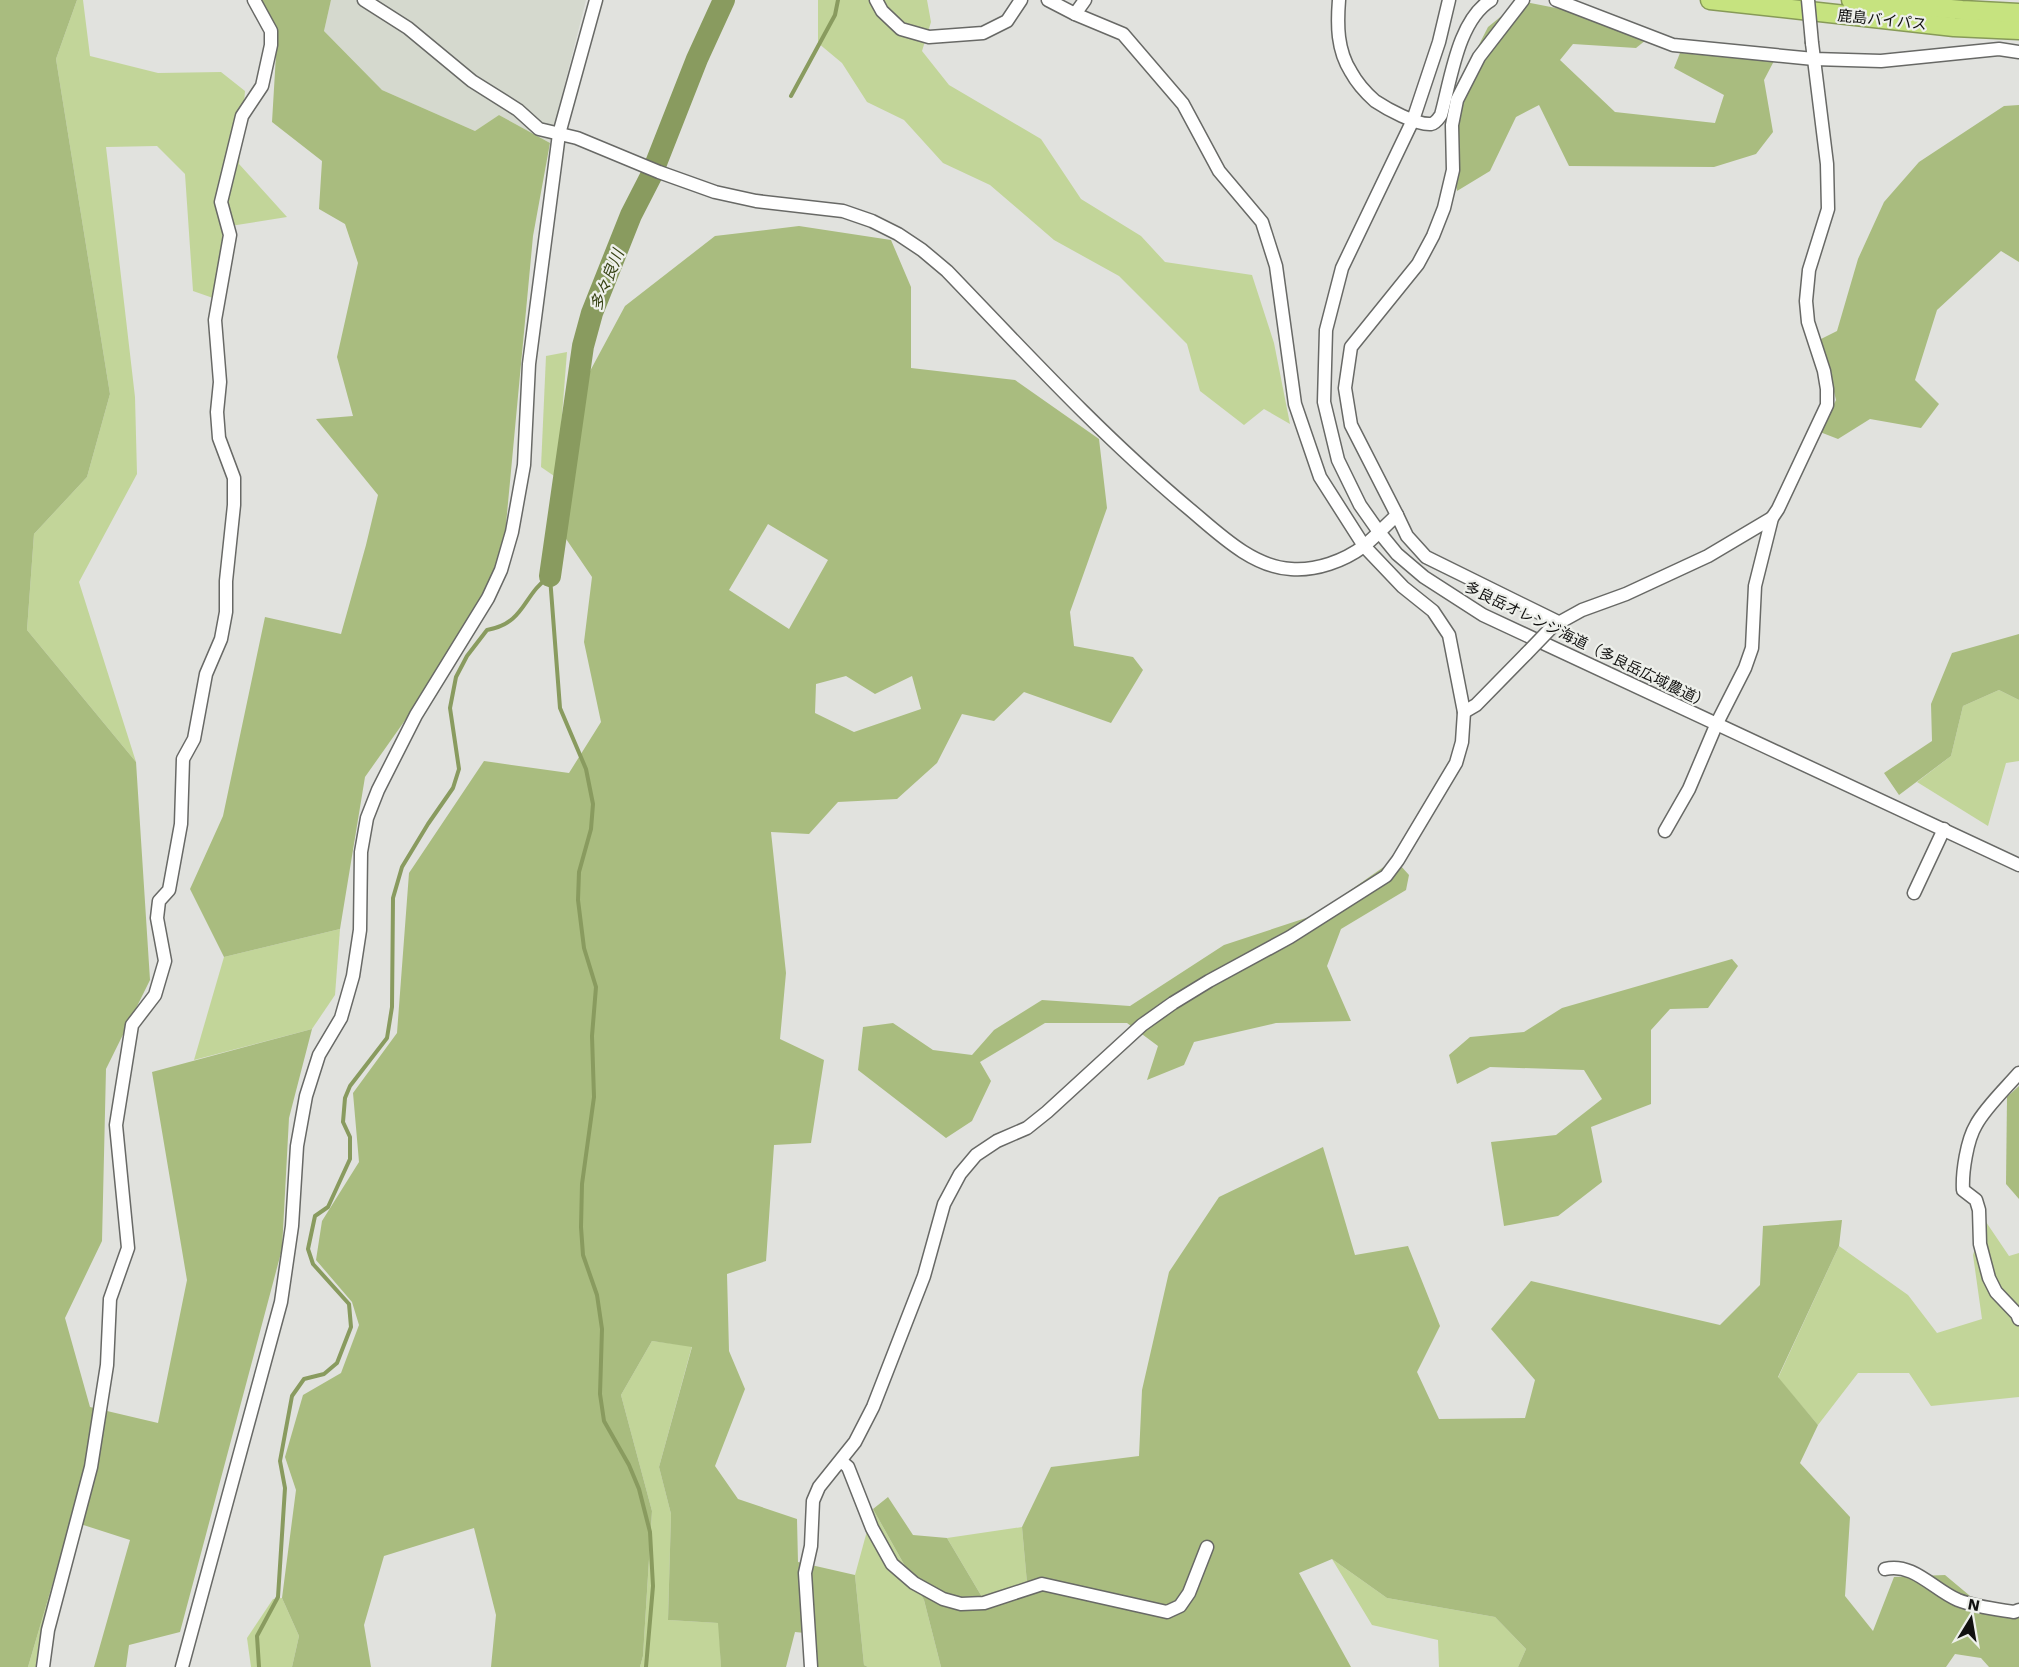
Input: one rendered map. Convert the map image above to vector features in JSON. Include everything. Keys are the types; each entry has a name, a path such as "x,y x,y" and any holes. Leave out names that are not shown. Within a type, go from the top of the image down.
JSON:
{"highway":[{"name":"鹿島バイパス","path":"1710,0 1954,27 2019,30"},
{"name":"鹿島バイパス","path":"1851,0 2019,13"}],"street":[{"path":"43,1667 48,1630 91,1467 107,1365 110,1299 128,1248 116,1125 132,1025 154,995 165,960 157,918 159,901 169,890 181,824 183,759 194,739 206,674 221,639 226,612 226,581 234,505 234,478 219,438 217,412 220,382 215,320 230,235 221,202 242,116 262,86 271,45 271,31 254,0"},
{"path":"364,0 408,28 472,81 518,110 539,129 577,138 641,165 715,192 756,201 843,211 872,221 898,234 947,271 1100,430 1142,470 1216,531 1249,555 1269,565 1289,569 1312,569 1347,557 1364,546 1397,515"},
{"path":"182,1667 281,1302 292,1226 297,1146 306,1096 319,1055 340,1018 353,976 360,930 361,852 368,818 378,790 416,715 488,598 501,570 512,532 524,465 529,364 559,134 596,0"},
{"path":"876,0 882,11 901,29 929,37 983,33 1007,21 1021,0"},
{"path":"811,1667 806,1573 811,1546 813,1501 819,1487 855,1442 873,1407 924,1276 944,1204 960,1174 976,1155 997,1141 1027,1128 1047,1112 1142,1025 1209,981 1290,937 1386,876 1456,763 1462,742 1464,712 1449,635 1432,611 1403,586 1364,546 1320,477 1295,404 1276,266 1262,222 1219,171 1183,104 1123,34 1048,0"},
{"path":"1075,14 1085,0"},
{"path":"1339,0 1338,36 1342,52 1350,72 1361,87 1375,100 1413,120 1431,124 1441,115 1462,38 1472,17 1480,6 1491,0"},
{"name":"多良岳オレンジ海道（多良岳広域農道）","path":"1449,0 1439,42 1413,120 1342,268 1326,330 1324,402 1338,460 1360,505 1397,554 1424,577 1483,615 2019,865"},
{"path":"1523,0 1479,57 1457,100 1452,125 1453,170 1444,208 1433,236 1418,264 1352,347 1345,388 1352,425 1407,536 1426,557 1556,624"},
{"path":"1556,0 1673,45 1814,59 1881,61 1999,49 2019,52"},
{"path":"1665,831 1689,789 1717,723 1745,668 1752,648 1755,586 1772,518 1827,405 1824,372 1808,322 1806,300 1809,270 1828,209 1827,164 1808,0"},
{"path":"1464,712 1476,705 1556,624 1582,610 1626,594 1708,556 1772,518"},
{"path":"1914,893 1944,830"},
{"path":"2019,1073 1977,1123 1962,1179 1963,1190 1976,1200 1979,1210 1980,1244 1989,1278 1996,1292 2019,1319"},
{"path":"841,1461 848,1467 872,1528 892,1564 914,1583 943,1599 961,1604 984,1603 1042,1584 1167,1612 1180,1606 1189,1593 1207,1547"},
{"path":"1885,1569 1902,1569 1917,1574 1956,1599 1976,1606 2014,1612 2019,1610"}],"shaded area":[{"path":"331,0 586,0 550,143 499,115 475,131 382,90 324,31"}],"green space":[{"path":"0,0 77,0 56,59 110,394 87,477 34,534 27,630 136,762 150,980 106,1069 102,1241 65,1318 90,1407 158,1423 187,1280 152,1072 312,1029 289,1118 282,1249 180,1632 129,1645 126,1667 94,1667 130,1540 71,1521 28,1667 0,1667"},
{"path":"77,0 83,0 90,56 158,73 221,72 245,91 239,164 287,217 224,227 213,298 193,291 185,174 157,146 106,147 135,397 137,474 79,582 136,762 27,630 34,534 87,477 110,394 56,59"},
{"path":"258,0 331,0 324,31 382,90 475,131 499,115 550,143 533,236 502,567 413,709 365,777 340,929 224,957 190,889 223,816 265,617 341,634 378,495 316,419 353,416 337,357 358,263 345,224 319,209 322,161 272,122 277,38"},
{"path":"818,0 927,0 931,22 922,51 949,85 1041,139 1081,199 1141,236 1165,262 1252,275 1274,343 1290,424 1264,409 1244,425 1200,391 1187,344 1119,276 1054,240 990,185 943,163 904,120 867,102 842,63 818,43"},
{"path":"1520,1 1561,9 1646,40 1636,48 1573,44 1560,60 1615,112 1715,123 1724,95 1674,68 1680,53 1774,61 1764,80 1773,132 1756,154 1714,167 1569,166 1539,105 1516,117 1490,171 1457,191 1447,138 1456,90 1488,27"},
{"path":"2019,105 2019,262 2001,251 1937,310 1915,380 1939,404 1921,428 1870,419 1838,439 1820,432 1836,400 1821,339 1837,331 1858,259 1884,202 1919,162 2004,106"},
{"path":"799,226 891,240 911,287 911,368 1015,380 1099,439 1107,508 1070,612 1074,646 1133,657 1143,670 1111,723 1024,692 994,721 962,714 937,763 897,799 838,802 809,834 771,832 786,973 780,1039 824,1060 811,1143 774,1145 766,1261 727,1274 729,1351 745,1389 715,1466 738,1499 797,1519 798,1562 855,1575 864,1665 868,1667 813,1667 815,1634 795,1632 786,1667 721,1667 718,1623 668,1620 671,1514 659,1467 692,1347 652,1341 621,1395 652,1511 643,1656 640,1667 491,1667 496,1615 474,1528 384,1556 364,1625 371,1667 292,1667 299,1636 282,1598 296,1490 285,1457 303,1395 341,1373 359,1325 352,1302 316,1260 322,1221 359,1162 353,1093 397,1033 409,873 484,761 569,773 601,722 584,642 592,577 562,533 589,373 625,306 715,236","holes":["768,524 828,560 789,629 729,590","846,676 875,694 912,676 921,709 854,732 815,713 816,684"]},
{"path":"567,352 557,478 541,467 546,356"},
{"path":"2019,634 2019,700 1999,690 1963,706 1951,756 1899,795 1884,773 1932,741 1931,704 1952,653"},
{"path":"1999,690 2019,700 2019,761 2006,763 1988,826 1917,782 1951,756 1963,706"},
{"path":"1400,865 1409,875 1406,890 1341,929 1327,966 1351,1021 1276,1023 1194,1042 1184,1065 1147,1080 1158,1046 1127,1023 1045,1023 980,1062 991,1081 972,1121 946,1138 858,1070 863,1027 893,1023 933,1050 972,1055 994,1030 1042,1000 1130,1006 1224,945 1315,915 1385,866"},
{"path":"340,929 335,995 312,1029 194,1060 224,957"},
{"path":"1732,959 1738,966 1708,1008 1670,1009 1651,1030 1651,1104 1591,1127 1602,1182 1558,1216 1504,1226 1491,1142 1556,1135 1602,1099 1584,1070 1490,1067 1457,1084 1449,1055 1470,1037 1524,1032 1562,1008"},
{"path":"2019,1086 2019,1199 2006,1184 2007,1097"},
{"path":"1323,1147 1355,1255 1408,1246 1440,1326 1417,1372 1439,1419 1525,1418 1535,1380 1491,1329 1531,1281 1720,1325 1760,1285 1763,1226 1842,1220 1839,1246 1778,1377 1818,1425 1800,1463 1850,1517 1845,1596 1873,1631 1894,1577 1945,1575 1988,1611 2019,1617 2019,1667 1989,1667 1981,1658 1955,1654 1946,1667 1518,1667 1526,1649 1495,1617 1387,1598 1332,1559 1299,1573 1351,1667 941,1667 924,1600 873,1509 888,1497 913,1535 947,1538 982,1597 1027,1583 1022,1527 1051,1467 1139,1456 1142,1390 1169,1272 1219,1197"},
{"path":"1984,1219 2009,1256 2019,1253 2019,1397 1931,1406 1909,1373 1858,1373 1818,1425 1778,1378 1839,1246 1908,1295 1937,1333 1982,1319 1973,1255"},
{"path":"652,1341 692,1346 659,1467 671,1514 668,1620 719,1623 721,1667 640,1667 643,1656 652,1511 621,1395"},
{"path":"873,1509 924,1600 941,1667 868,1667 864,1665 855,1575"},
{"path":"71,1521 48,1667 28,1667"},
{"path":"1022,1527 1027,1583 982,1597 947,1538"},
{"path":"1332,1559 1387,1598 1495,1617 1526,1649 1518,1667 1439,1667 1438,1640 1372,1625"},
{"path":"282,1598 299,1636 292,1667 251,1667 247,1638 273,1599"}],"waterway":[{"name":"多々良川","path":"550,576 583,346 592,313 631,215 651,176 697,59 724,0"},
{"path":"791,96 835,15 838,0"},
{"path":"259,1667 257,1636 278,1597 285,1488 280,1461 292,1396 304,1379 324,1374 337,1363 351,1327 349,1304 313,1264 308,1249 315,1216 328,1207 350,1159 350,1137 343,1122 345,1098 350,1086 387,1038 392,1007 393,898 402,867 453,788 459,769 450,708 456,677 467,656 487,630 500,626 517,615 534,591 550,576"},
{"path":"550,577 560,708 586,769 593,804 591,829 579,872 578,900 584,948 596,987 592,1036 594,1097 582,1184 583,1255 597,1295 602,1329 600,1394 604,1421 629,1465 639,1489 650,1532 653,1586 646,1667"}]}
